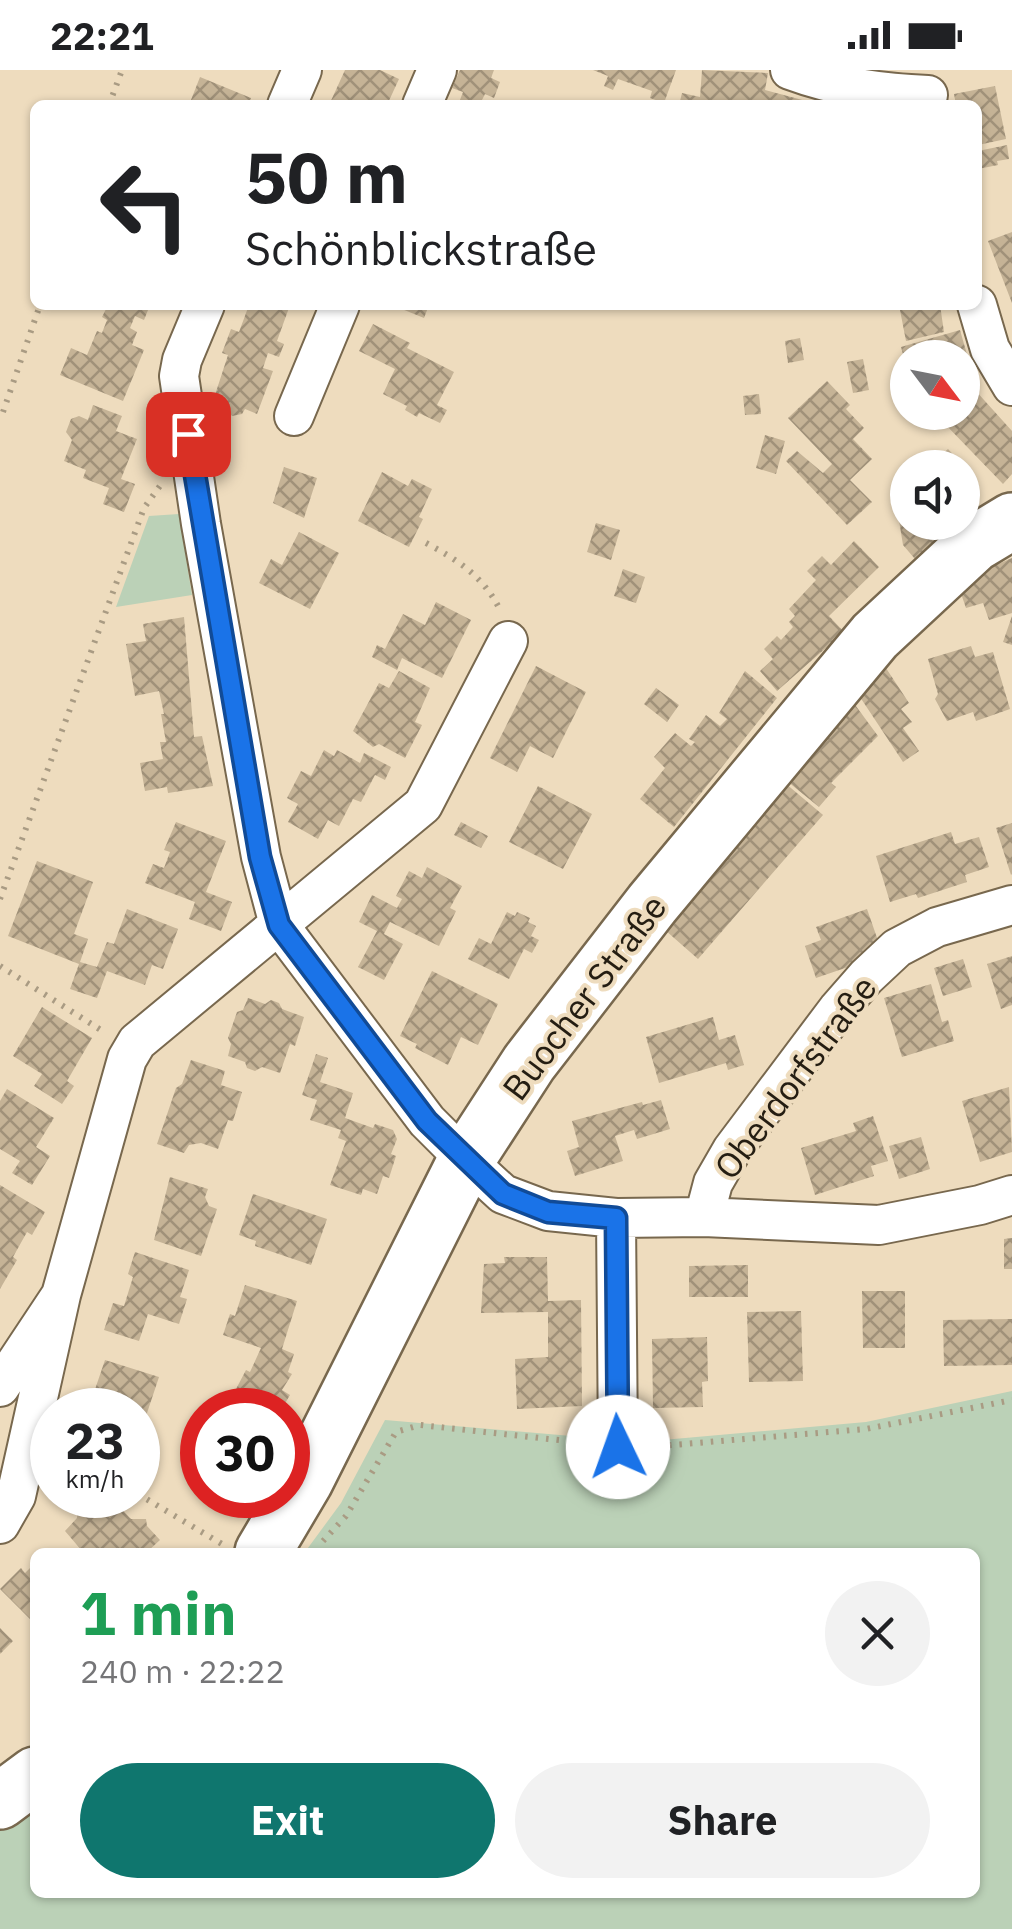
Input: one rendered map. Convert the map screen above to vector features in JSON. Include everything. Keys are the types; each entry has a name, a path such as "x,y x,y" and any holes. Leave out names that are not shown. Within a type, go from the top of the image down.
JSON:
{"street":[{"path":"290,100 302,70"},
{"path":"424,100 436,70"},
{"path":"790,70 876,93 930,90"},
{"path":"203,310 179,376 260,857 279,925 427,1121 503,1194 548,1212 616,1218 704,1217 879,1224 1012,1196"},
{"path":"294,416 338,310"},
{"path":"978,310 990,349 1012,386"},
{"name":"Buocher Straße","path":"265,1548 305,1481 466,1160 529,1063 584,989 875,636 974,544 1012,522"},
{"path":"0,1524 20,1481 61,1296 132,1050 214,976 423,804 508,640"},
{"name":"Oberdorfstraße","path":"704,1217 713,1183 732,1150 866,977 897,948 936,927 1012,906"},
{"path":"616,1218 618,1447"},
{"path":"0,1387 61,1296"},
{"path":"0,1800 30,1779"}],"path":[{"path":"112,100 122,70"},
{"path":"3,412 38,310"},
{"path":"0,900 144,508 167,475 192,464"},
{"path":"426,543 479,577 503,616 508,640"},
{"path":"0,966 132,1050"},
{"path":"316,1548 346,1516 396,1432 420,1425 618,1447 672,1448 866,1429 1012,1400"},
{"path":"160,1507 229,1548"}],"green space":[{"path":"179,514 192,595 116,607 149,516"},
{"path":"1012,1391 1012,1929 0,1929 0,1816 30,1798 30,1898 980,1898 980,1548 308,1548 341,1503 385,1420 640,1442 866,1422"}],"building":[{"path":"345,70 380,70 399,79 389,100 331,100"},
{"path":"460,70 494,70 491,78 500,82 494,98 485,94 482,100 460,100 463,92 452,88"},
{"path":"593,70 676,70 665,100 650,98 652,91 618,79 613,90 604,86 608,76"},
{"path":"702,70 768,73 765,90 802,100 680,100 682,93 700,97"},
{"path":"200,77 251,98 250,100 191,100"},
{"path":"995,86 1006,139 982,144 982,100 955,100 954,94"},
{"path":"1007,145 1009,159 982,168 982,150"},
{"path":"1012,232 1012,303 988,241"},
{"path":"106,310 148,310 144,320 135,316 130,328 137,332 132,345 144,350 123,401 60,375 71,348 87,355 97,331 102,333 107,320 102,317"},
{"path":"247,310 288,310 277,341 284,344 279,357 268,353 263,368 273,371 257,414 245,409 232,416 225,408 226,403 214,398 228,355 222,353 231,329 239,332"},
{"path":"404,310 427,310 424,318"},
{"path":"900,310 941,310 944,332 906,340"},
{"path":"373,324 410,343 407,348 454,372 437,405 447,410 440,423 419,413 417,417 405,410 407,406 383,394 395,369 359,351"},
{"path":"960,330 963,340 925,340"},
{"path":"800,338 804,360 788,363 785,341"},
{"path":"863,359 869,390 853,393 847,362"},
{"path":"827,381 850,405 846,409 864,428 853,439 872,459 850,480 872,502 847,525 786,461 797,451 823,473 832,464 788,418"},
{"path":"759,394 761,414 745,415 743,396"},
{"path":"980,396 1012,431 1012,474 1003,484 980,460 980,450 970,450 951,430 980,430"},
{"path":"93,405 122,416 116,431 137,439 121,479 135,484 124,512 103,504 109,488 83,478 86,470 64,461 72,440 66,432 71,419 79,416 88,420"},
{"path":"765,435 785,441 776,474 756,468"},
{"path":"284,467 317,478 304,518 273,503"},
{"path":"382,472 408,486 412,479 432,489 409,547 358,521"},
{"path":"596,523 620,530 611,560 587,552"},
{"path":"299,532 339,553 310,609 259,583 271,559 282,565"},
{"path":"902,540 937,540 915,559"},
{"path":"854,541 879,567 829,616 844,632 777,691 760,671 773,659 764,649 777,636 781,640 793,627 789,622 795,616 789,609 816,580 807,571 822,556 831,565"},
{"path":"1012,558 1012,613 989,620 983,603 966,608 957,582"},
{"path":"623,569 645,577 636,603 614,596"},
{"path":"436,602 471,620 442,678 402,658 397,670 372,657 377,645 385,649 403,614 425,625"},
{"path":"1012,616 1012,645 1003,642"},
{"path":"184,617 194,737 202,736 213,786 168,793 167,787 145,791 140,763 163,759 160,742 166,742 164,714 159,691 135,696 126,644 146,641 143,624"},
{"path":"971,646 975,657 993,652 1010,709 976,721 973,712 947,721 935,699 938,694 928,659"},
{"path":"882,662 909,703 901,709 912,722 903,728 919,751 903,762 856,691"},
{"path":"536,666 586,692 553,758 530,746 517,772 490,758"},
{"path":"399,671 430,688 415,722 422,725 405,758 379,744 373,747 353,731 379,683 389,688"},
{"path":"745,671 777,698 674,827 640,799 665,768 654,757 675,733 691,746 695,742 689,739 706,715 720,726 727,719 719,713"},
{"path":"656,688 679,705 667,722 644,704"},
{"path":"850,698 878,736 831,783 836,787 819,807 782,777"},
{"path":"324,750 334,756 337,750 360,763 364,753 391,767 385,780 375,775 361,802 353,799 339,826 328,820 318,839 288,822 298,804 287,798 301,771 311,776"},
{"path":"785,783 823,815 698,959 665,930"},
{"path":"538,786 592,814 563,869 509,842"},
{"path":"176,822 226,841 206,892 232,902 221,931 189,919 195,902 145,883 153,864 164,868 170,852 164,850"},
{"path":"461,822 488,836 481,848 454,835"},
{"path":"1012,823 1012,874 1011,875 996,828"},
{"path":"951,832 955,844 979,837 989,867 965,875 967,882 918,898 916,894 890,902 876,856"},
{"path":"37,861 93,882 74,934 88,939 80,962 97,967 107,942 114,944 127,909 178,929 163,969 152,965 145,985 107,971 97,998 70,989 79,964 8,936"},
{"path":"427,867 462,886 450,908 456,911 439,946 390,922 384,934 403,944 384,980 358,967 377,931 359,922 372,895 397,908 402,899 396,896 409,871 422,878"},
{"path":"867,909 883,955 816,978 805,946 821,940 816,927"},
{"path":"507,912 530,918 528,922 536,926 531,936 539,940 532,953 524,949 509,979 468,959 479,938 491,944"},
{"path":"1012,956 1012,1005 1001,1009 987,964"},
{"path":"963,959 972,987 943,996 934,968"},
{"path":"432,971 498,1004 478,1045 461,1037 448,1065 400,1036"},
{"path":"931,984 942,1022 948,1020 954,1041 902,1057 884,998"},
{"path":"248,998 265,1004 271,1000 304,1017 295,1046 290,1044 280,1073 262,1067 255,1071 247,1068 245,1062 228,1056 228,1038 237,1012 243,1010"},
{"path":"42,1007 92,1038 67,1081 74,1086 62,1104 34,1086 42,1074 13,1056"},
{"path":"713,1017 719,1040 735,1035 744,1065 728,1070 726,1063 659,1083 646,1037"},
{"path":"316,1054 328,1058 320,1082 353,1093 345,1118 393,1130 397,1139 389,1178 383,1176 377,1194 363,1189 361,1195 330,1185 346,1141 338,1138 341,1130 310,1120 317,1100 302,1095"},
{"path":"191,1060 225,1071 221,1085 242,1092 218,1149 201,1143 189,1145 184,1153 157,1144 176,1088 182,1084"},
{"path":"1009,1087 1012,1152 980,1162 962,1101"},
{"path":"7,1089 54,1118 36,1147 50,1156 32,1185 12,1173 20,1161 0,1149 0,1101"},
{"path":"661,1100 670,1129 637,1139 634,1130 615,1136 623,1161 575,1176 567,1151 579,1147 572,1121"},
{"path":"873,1116 888,1161 871,1166 874,1176 815,1195 801,1148 856,1131 853,1123"},
{"path":"921,1137 930,1169 899,1179 889,1146"},
{"path":"170,1177 208,1189 205,1197 209,1206 217,1209 201,1256 154,1240"},
{"path":"0,1185 45,1212 32,1235 27,1232 0,1289"},
{"path":"253,1194 327,1219 311,1265 255,1246 256,1241 239,1235"},
{"path":"1012,1238 1012,1269 1004,1269 1004,1239"},
{"path":"135,1252 189,1270 180,1297 187,1299 179,1324 148,1314 139,1341 104,1330 113,1303 124,1306 133,1277 128,1274"},
{"path":"504,1257 547,1257 548,1301 581,1300 582,1406 517,1409 515,1359 548,1357 548,1312 481,1313 484,1264 505,1263"},
{"path":"748,1265 748,1297 689,1297 689,1266"},
{"path":"245,1285 297,1301 282,1349 294,1354 288,1372 292,1374 283,1388 237,1388 246,1370 250,1372 261,1348 223,1335 230,1314 235,1316"},
{"path":"862,1291 905,1291 905,1348 863,1348"},
{"path":"801,1311 803,1381 749,1382 747,1312"},
{"path":"1012,1319 1012,1365 944,1366 943,1320"},
{"path":"707,1337 708,1381 702,1382 703,1407 653,1408 652,1339"},
{"path":"105,1360 159,1377 155,1388 95,1388"},
{"path":"77,1518 146,1519 147,1526 160,1540 151,1548 80,1548 65,1531"},
{"path":"21,1568 25,1573 30,1568 30,1619 0,1589"},
{"path":"0,1628 13,1641 0,1654"}],"route":[{"path":"188,434 260,857 279,925 427,1121 503,1194 548,1212 616,1218 618,1447"}]}
